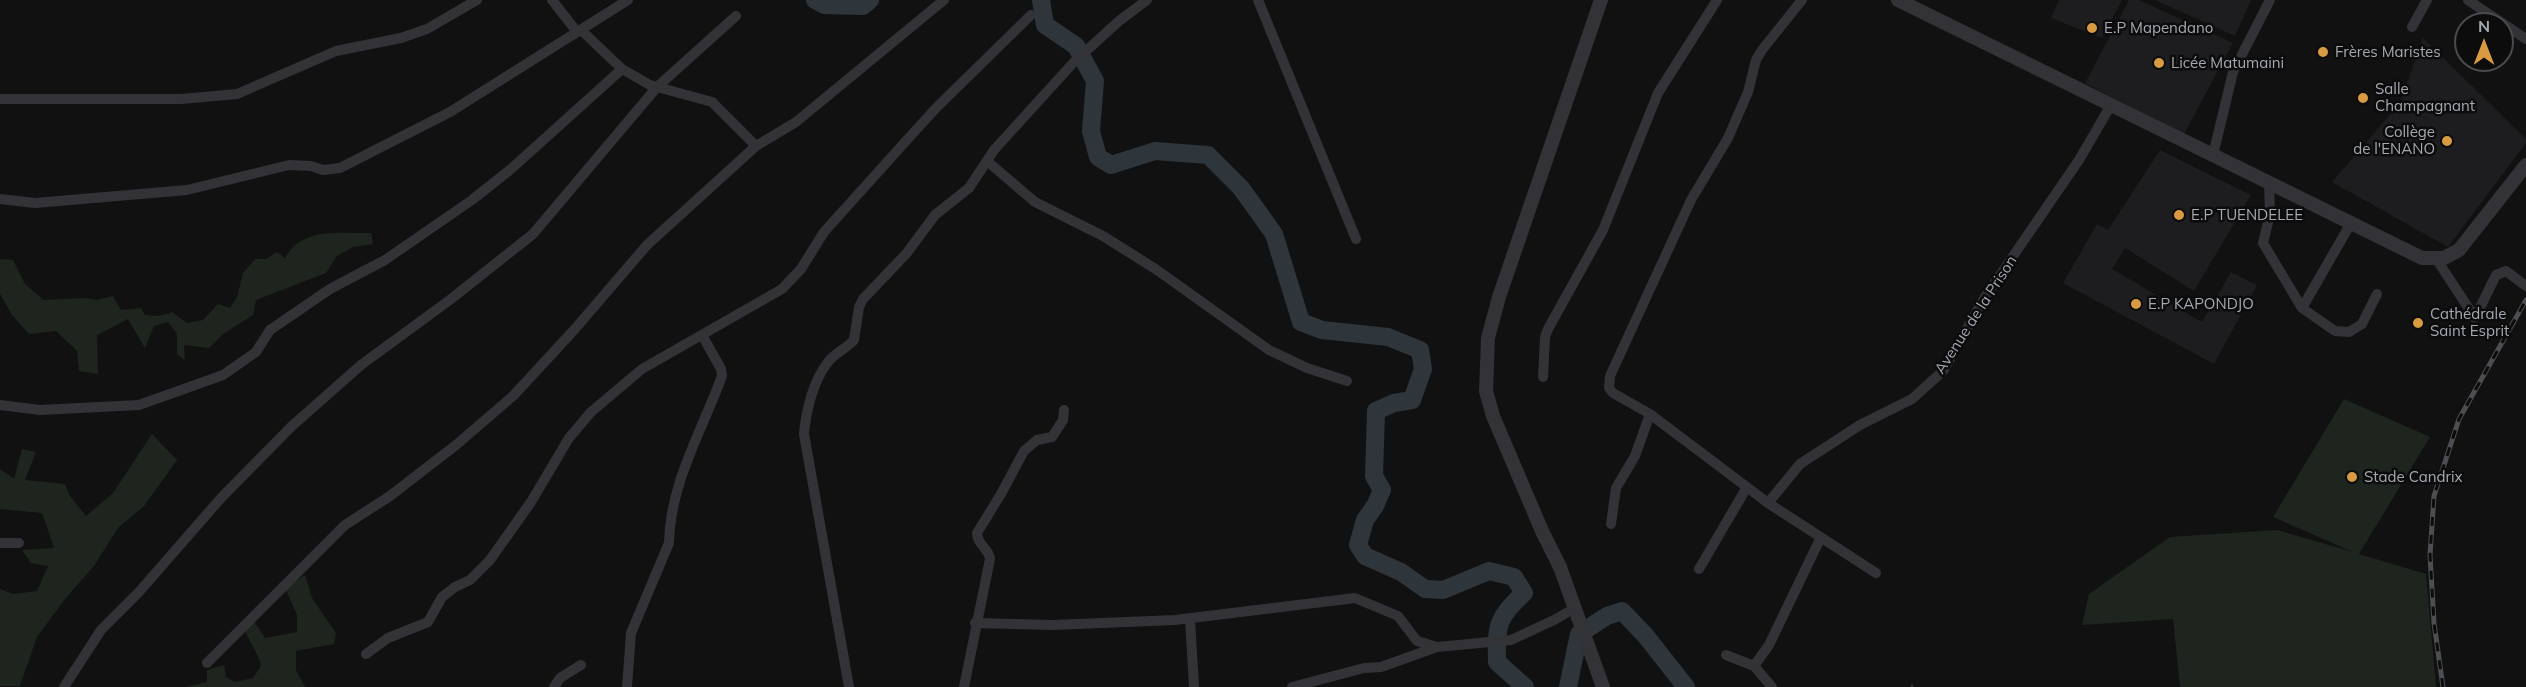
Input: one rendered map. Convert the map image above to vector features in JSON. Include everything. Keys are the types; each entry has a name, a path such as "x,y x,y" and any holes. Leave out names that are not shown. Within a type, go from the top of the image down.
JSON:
{"street":[{"path":"0,99 181,99 237,94 336,51 401,38 427,29 477,0"},
{"path":"552,0 579,31 622,69 657,87 712,102 756,146"},
{"path":"0,199 35,203 187,190 285,165 311,166 323,170 340,168 450,112 628,0"},
{"path":"207,663 345,525 386,499 437,460 513,396 574,330 647,245 756,146 796,122 944,0"},
{"path":"849,687 804,434 805,415 827,363 854,340 859,307 863,299 906,254 935,215 969,188 987,160 1074,63 1147,0"},
{"path":"1258,0 1356,239"},
{"path":"1601,0 1499,297 1488,338 1486,391 1493,416 1542,531 1560,567 1603,687"},
{"path":"1543,377 1545,337 1548,329 1602,230 1658,93 1717,0"},
{"path":"1802,0 1756,60 1748,92 1728,138 1691,200 1610,376 1609,388 1650,414 1768,503 1876,573"},
{"path":"1898,0 2422,258 2437,260 2459,250 2526,165"},
{"path":"2213,155 2233,72 2270,0"},
{"path":"2412,27 2427,0"},
{"path":"2468,0 2526,39"},
{"path":"366,654 388,638 428,622 442,597 456,586 470,580 490,560 531,502 569,438 591,412 642,369 782,289 801,269 824,232 936,108 1031,15"},
{"path":"64,687 101,630 139,592 221,498 292,426 361,365 451,299 532,234 657,87 736,16"},
{"path":"0,405 40,410 139,405 223,375 256,352 270,330 330,289 385,260 472,200 511,170 622,69"},
{"name":"Avenue de la Prison","path":"1768,503 1800,464 1860,425 1912,399 1943,371 1985,297 2079,160 2111,105"},
{"path":"987,160 1035,202 1121,247 1269,350 1307,368 1347,381"},
{"path":"2270,183 2270,214 2263,243 2302,308 2335,331 2349,332 2362,324 2377,294"},
{"path":"2302,308 2351,223"},
{"path":"2437,260 2475,318 2500,271 2506,271 2526,286"},
{"path":"627,687 631,633 669,543 668,531 673,500 722,376 721,369 702,335"},
{"path":"964,687 975,623 990,560 989,554 979,544 977,532 1024,451 1037,440 1052,437 1063,420 1064,410"},
{"path":"1611,524 1617,488 1635,456 1650,414"},
{"path":"1699,569 1746,487"},
{"path":"1754,666 1769,645 1821,537"},
{"path":"0,543 19,543"},
{"path":"975,623 1053,625 1190,619 1342,599 1359,599 1398,616 1417,640 1437,647"},
{"path":"1292,687 1364,668 1381,667 1437,647 1511,640 1576,611"},
{"path":"1190,619 1194,687"},
{"path":"1726,655 1754,666 1772,687"},
{"path":"554,687 560,678 581,666"}],"shaded area":[{"name":"E.P Mapendano","path":"2059,0 2122,0 2102,38 2051,18"},
{"name":"Licée Matumaini","path":"2129,0 2139,0 2233,43 2184,134 2085,83"},
{"path":"2155,0 2251,0 2235,36"},
{"name":"Collège de l'ENANO","path":"2423,38 2454,68 2454,72 2458,72 2526,139 2526,143 2448,247 2332,182 2400,103"},
{"path":"2160,150 2251,195 2194,291 2125,248 2112,269 2202,322 2231,272 2257,285 2214,364 2063,283 2097,224 2108,230"},
{"path":"335,233 371,233 373,244 353,247 337,256 326,273 256,300 253,315 223,334 209,348 184,345 185,361 177,354 177,334 168,322 154,326 145,348 128,319 97,335 98,374 79,371 77,351 56,331 29,334 12,315 0,294 0,259 13,260 25,284 44,300 84,298 97,300 113,296 121,310 141,308 145,315 159,316 172,312 187,323 203,320 218,304 230,308 237,297 243,273 255,259 266,259 277,252 285,258 293,248 312,236"},
{"path":"2344,399 2430,437 2359,554 2426,574 2436,687 2180,687 2173,619 2082,625 2089,594 2170,537 2277,530 2353,552 2273,517"},
{"path":"152,434 177,460 144,506 118,528 94,566 65,599 37,637 20,686 0,686 0,589 13,594 37,591 48,566 31,563 22,550 54,548 42,513 0,509 0,469 14,479 22,449 36,452 25,480 65,484 70,496 86,516 113,493"},
{"path":"305,575 312,598 336,633 334,644 296,651 296,670 305,687 185,687 207,682 207,670 224,665 226,677 235,682 253,678 261,666 244,628 253,620 265,638 297,632 297,615 285,588"}],"waterway":[{"path":"815,0 824,5 863,6 870,0"},
{"path":"1041,0 1045,25 1076,46 1095,81 1091,131 1098,157 1111,165 1155,151 1208,155 1241,188 1274,234 1301,322 1322,330 1388,337 1420,350 1423,369 1412,400 1394,403 1376,411 1374,476 1382,490 1365,520 1358,545 1365,556 1401,572 1425,589 1443,590 1489,571 1514,577 1524,593 1508,609 1500,623 1497,662 1525,687"},
{"path":"1568,687 1579,634 1607,616 1622,611 1645,635 1686,687"}],"railway":[{"path":"2443,687 2434,623 2430,555 2434,496 2459,419 2526,300"}],"place":[{"name":"E.P Mapendano","path":"2092,28"},
{"name":"Frères Maristes","path":"2323,52"},
{"name":"Licée Matumaini","path":"2159,63"},
{"name":"Salle Champagnant","path":"2363,98"},
{"name":"Collège de l'ENANO","path":"2447,141"},
{"name":"E.P TUENDELEE","path":"2179,215"},
{"name":"E.P KAPONDJO","path":"2136,304"},
{"name":"Cathédrale Saint Esprit","path":"2418,323"},
{"name":"Stade Candrix","path":"2352,477"}]}
